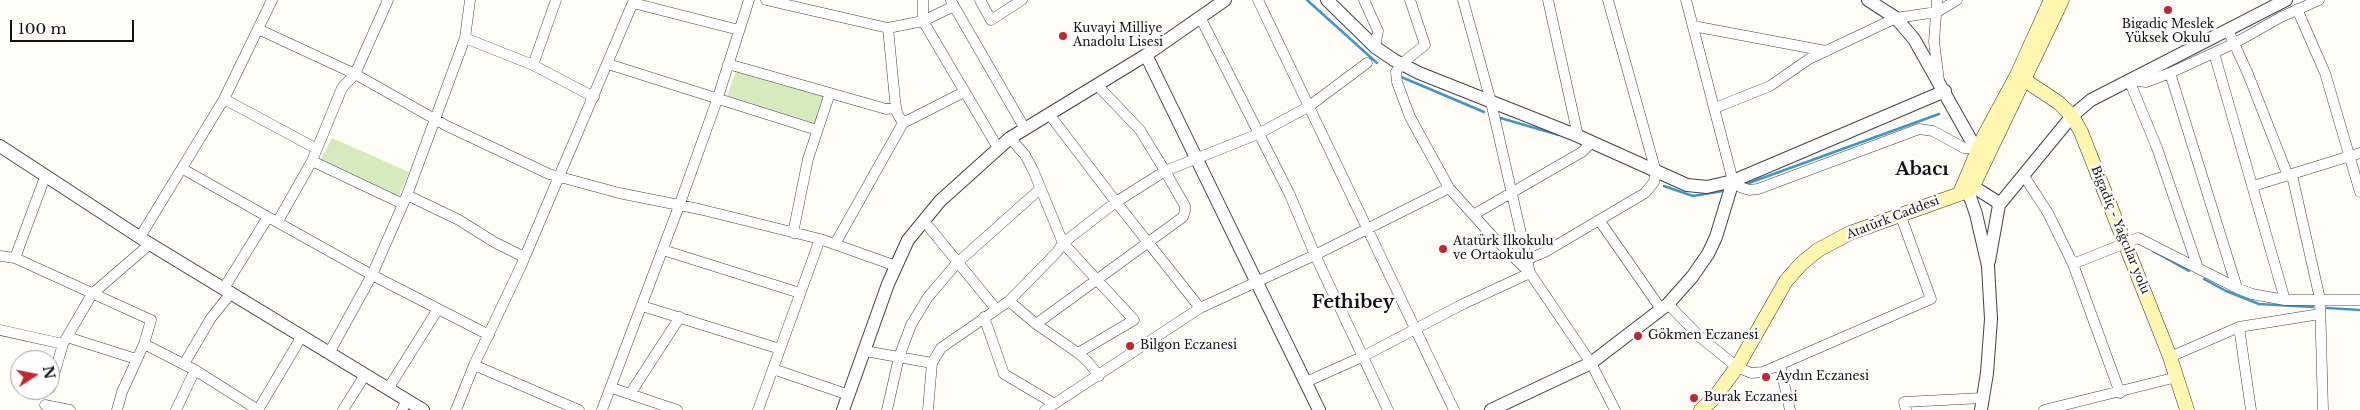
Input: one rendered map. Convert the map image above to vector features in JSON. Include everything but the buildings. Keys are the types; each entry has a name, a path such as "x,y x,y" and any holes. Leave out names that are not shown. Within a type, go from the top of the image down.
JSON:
{"main road":[{"path":"2021,78 2052,0"},
{"path":"1966,187 2062,0"},
{"name":"Bigadiç - Yağcılar yolu","path":"2021,78 2059,103 2072,116 2081,132 2126,242 2188,410"},
{"name":"Atatürk Caddesi","path":"1701,410 1715,397 1737,367 1786,281 1801,264 1818,250 1850,233 1966,187"}],"street":[{"path":"60,357 65,341 92,294 145,241 183,169 224,99 272,0"},
{"path":"278,221 312,161 342,88 355,74 388,0"},
{"path":"329,353 372,275 405,200 464,38 470,0"},
{"path":"533,65 556,0"},
{"path":"602,410 612,388 679,206 717,100 749,0"},
{"path":"766,0 888,28 923,21 952,3 1024,129"},
{"path":"923,0 923,21 998,148"},
{"path":"980,0 991,20 1022,0"},
{"path":"843,410 896,266 908,240 940,201 1010,138 1146,54 1224,0"},
{"path":"1258,0 1454,410"},
{"path":"1326,0 1375,47 1401,64 1578,136 1656,172 1698,187 1707,187 1733,180 1942,87"},
{"path":"1364,0 1378,31 1375,47"},
{"path":"1410,0 1425,45 1401,64 1396,77 1410,117 1449,188 1530,273 1591,363 1615,410"},
{"path":"1463,0 1491,102 1530,273"},
{"path":"1548,0 1578,136"},
{"path":"1528,259 1645,193 1654,182 1656,172 1608,0"},
{"path":"1491,410 1591,363 1664,307 1692,277 1708,254 1716,237 1733,180 1686,0"},
{"path":"1868,0 1896,18 1914,39 1961,124 1987,145"},
{"path":"1937,0 1934,42 1942,87"},
{"path":"1715,108 1770,86 1808,59 1896,18 1937,12 1957,0"},
{"path":"1988,266 1999,205 2072,116 2092,100 2286,0"},
{"path":"2129,80 2146,82 2170,73 2235,43 2297,9 2318,0"},
{"path":"456,410 474,365 524,258 634,1 739,30"},
{"path":"2297,9 2325,73 2355,154 2360,192"},
{"path":"1200,17 1290,195 1315,255 1388,410"},
{"path":"1692,26 1826,50"},
{"path":"888,28 896,108 903,123"},
{"path":"258,29 355,74 447,126 558,178 699,209 820,240 896,266"},
{"path":"2228,30 2290,176 2320,299 2323,410"},
{"path":"464,38 533,65 594,97"},
{"path":"2214,53 2285,300"},
{"path":"1146,54 1319,410"},
{"path":"928,410 932,363 940,348 1009,301 1063,244 1116,202 1165,171 1258,134 1308,107 1367,63"},
{"path":"608,64 717,100 817,130"},
{"path":"728,64 886,108 896,108"},
{"path":"2170,73 2237,288"},
{"path":"2129,80 2157,148 2198,268"},
{"path":"1036,324 1183,217 1185,211 1185,206 1140,130 1097,84"},
{"path":"835,244 903,123 964,92"},
{"path":"793,233 808,159 830,93"},
{"path":"224,99 317,149"},
{"path":"1049,114 1200,308"},
{"path":"1733,180 1744,189 1758,189 1919,129 1933,131 1964,148 1987,145"},
{"path":"1010,138 1025,155 1063,244 1134,320 1078,353"},
{"path":"1474,215 1582,152 1591,143"},
{"path":"0,146 145,241 388,389 404,405 424,410"},
{"path":"2253,186 2290,176 2355,154"},
{"path":"312,161 405,200 459,220 524,258"},
{"path":"183,169 372,275 489,335"},
{"path":"2024,176 2048,213 2073,264 2120,393"},
{"path":"15,258 45,177"},
{"path":"1966,187 1996,201 1999,205"},
{"path":"1906,410 1904,402 1982,404 1988,373 1991,319 1988,266 1966,187"},
{"path":"984,317 1004,374 1049,407 1200,308 1315,255 1449,188"},
{"path":"887,410 899,357 912,325 928,297 958,261 1040,190"},
{"path":"1599,220 1664,307 1737,367 1745,372 1757,373 1780,365 1931,298 1900,214"},
{"path":"184,364 268,217"},
{"path":"924,221 996,309"},
{"path":"2073,264 2138,238 2146,240 2237,288 2267,298 2285,300 2360,300"},
{"path":"758,410 820,240"},
{"path":"663,250 800,293"},
{"path":"0,256 15,258 151,320 144,344 136,359 117,410"},
{"path":"1306,382 1364,356 1414,328 1530,273"},
{"path":"1009,301 1036,324 1090,362 1099,376"},
{"path":"642,306 780,349"},
{"path":"388,389 438,309"},
{"path":"2170,357 2238,327 2320,314"},
{"path":"630,394 680,317"},
{"path":"2238,327 2251,410"},
{"path":"0,330 65,341 136,359"},
{"path":"144,344 195,370 258,410 302,336"},
{"path":"865,351 932,363"},
{"path":"474,365 578,410"},
{"path":"1780,365 1790,410"},
{"path":"773,369 849,395"},
{"path":"176,410 195,370"},
{"path":"343,410 365,375"},
{"path":"2044,410 2120,393 2177,377"},
{"path":"612,388 677,410"},
{"path":"44,407 70,410"}],"green space":[{"path":"736,70 825,97 815,125 727,97"},
{"path":"332,138 409,172 398,198 320,161"}],"waterway":[{"path":"1307,0 1377,63"},
{"path":"1399,76 1484,112"},
{"path":"1746,184 1939,114"},
{"path":"1497,117 1559,135"},
{"path":"1664,186 1693,196 1723,191"},
{"path":"2153,251 2189,271"},
{"path":"2204,279 2226,291 2259,304 2313,307"},
{"path":"2327,308 2360,310"}],"place":[{"name":"Bigadiç Meslek Yüksek Okulu","path":"2168,10"},
{"name":"Kuvayi Milliye Anadolu Lisesi","path":"1063,36"},
{"name":"Atatürk İlkokulu ve Ortaokulu","path":"1443,249"},
{"name":"Gökmen Eczanesi","path":"1638,336"},
{"name":"Bilgon Eczanesi","path":"1130,346"},
{"name":"Aydın Eczanesi","path":"1766,377"},
{"name":"Burak Eczanesi","path":"1694,398"}],"district":[{"name":"Abacı","path":"1922,170"},
{"name":"Fethibey","path":"1353,303"}]}
